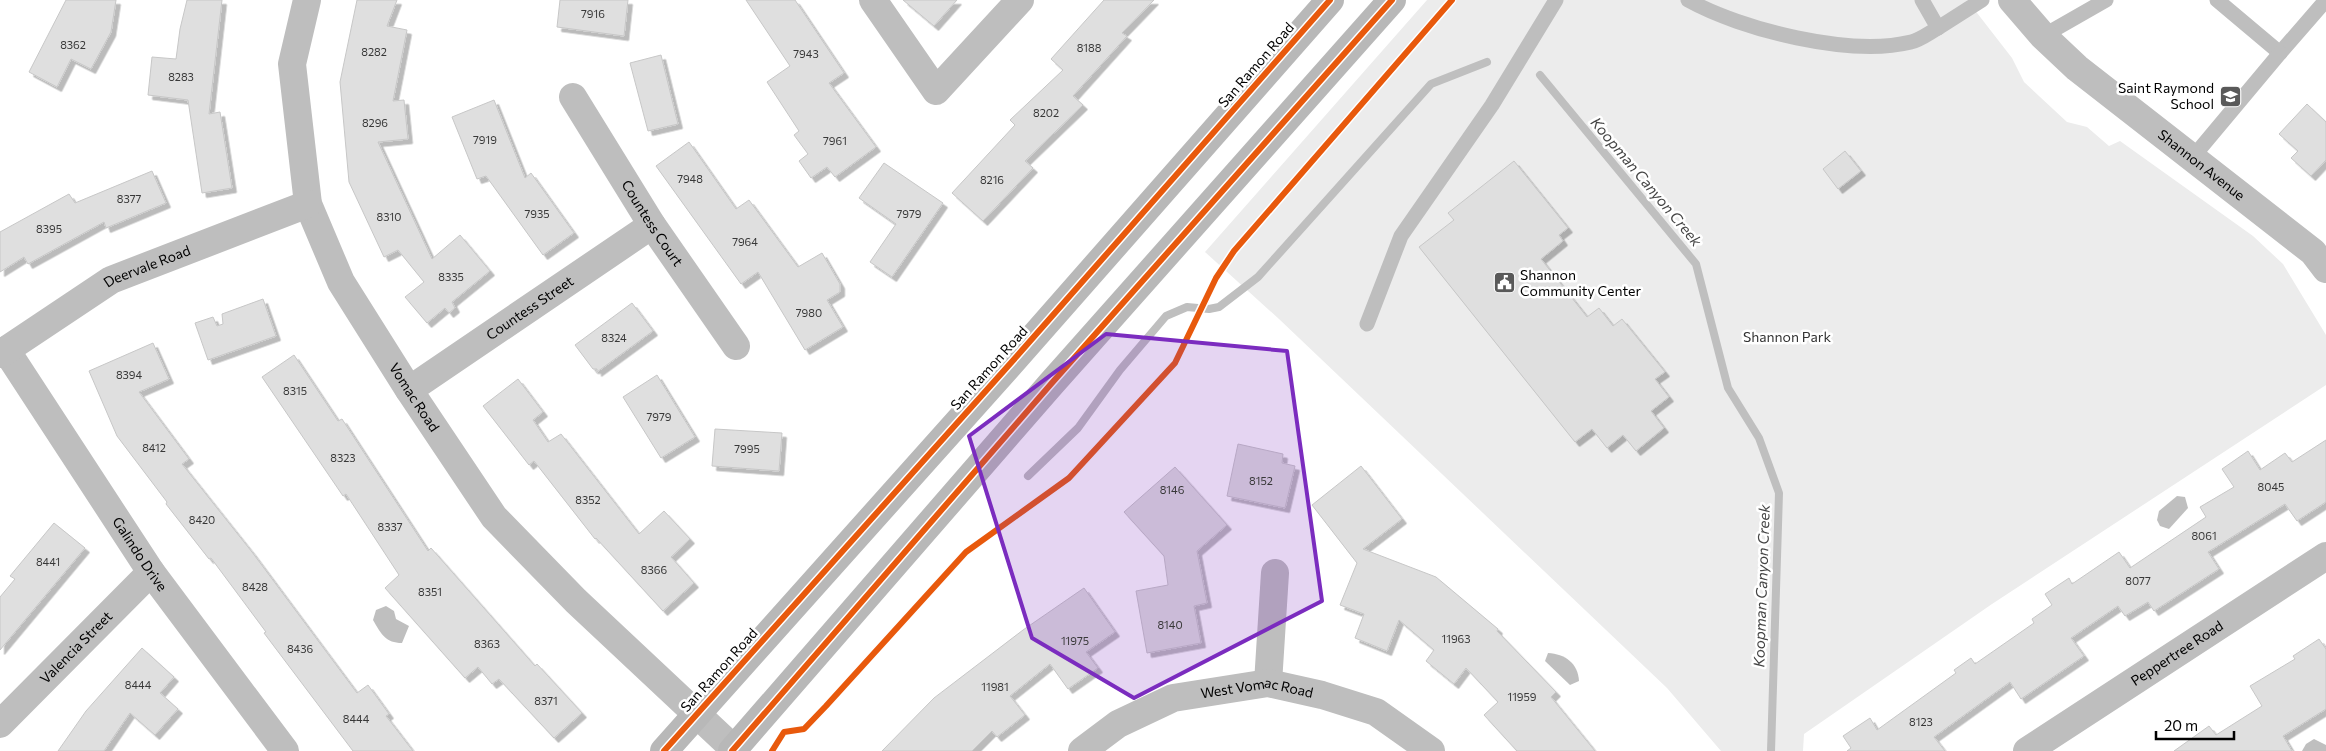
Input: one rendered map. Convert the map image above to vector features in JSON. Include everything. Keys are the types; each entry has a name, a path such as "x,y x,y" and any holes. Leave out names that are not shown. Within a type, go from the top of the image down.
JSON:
{"main road":[{"name":"San Ramon Road","path":"664,751 1017,356 1330,0"},
{"path":"734,750 1044,391 1392,0"}],"street":[{"name":"Vomac Road","path":"307,0 292,64 308,204 340,282 494,517 576,602 696,714"},
{"path":"873,0 936,90 1020,0"},
{"name":"Shannon Avenue","path":"2012,0 2043,36 2077,68 2192,157 2322,253"},
{"name":"Countess Court","path":"573,97 652,225 736,346"},
{"name":"Deervale Road","path":"3,352 111,280 308,204"},
{"name":"Countess Street","path":"409,390 652,225"},
{"name":"Galindo Drive","path":"3,352 151,572 284,751"},
{"name":"Peppertree Road","path":"2027,751 2326,556"},
{"name":"Valencia Street","path":"0,724 151,572"},
{"path":"1268,683 1275,573"},
{"name":"West Vomac Road","path":"1082,751 1118,724 1173,698 1268,683 1322,695 1376,712 1431,751"},
{"path":"696,714 734,750"}],"lane":[{"path":"1367,324 1401,236 1492,105 1556,0"},
{"path":"1688,0 1736,21 1838,45 1877,47 1912,42 1982,0"},
{"path":"1922,0 1938,28"},
{"path":"2043,36 2106,0"},
{"path":"2217,0 2280,53"},
{"path":"2192,157 2326,0"}],"highlighted area":[{"path":"1106,334 1287,351 1322,601 1134,698 1032,638 969,436"}],"green space":[{"name":"Shannon Park","path":"1427,0 1967,0 2012,58 2024,82 2067,122 2087,127 2109,146 2120,141 2253,236 2283,264 2326,335 2326,385 1992,604 1804,734 1803,751 1721,751 1667,688 1279,319 1205,252"}],"shaded area":[{"path":"2177,496 2185,497 2188,508 2169,529 2160,526 2157,520 2159,511"},
{"path":"386,606 394,611 396,619 409,626 402,643 396,643 384,637 373,620 376,610"},
{"path":"1548,653 1560,655 1570,661 1576,669 1579,681 1570,685 1545,661"},
{"path":"2314,739 2326,745 2326,751 2302,751 2306,744"}],"building":[{"path":"66,0 116,0 111,32 91,69 71,59 57,87 29,72"},
{"path":"187,0 222,0 209,114 220,112 232,188 202,193 188,100 148,95 152,57 176,59 180,29"},
{"path":"357,0 397,0 387,26 407,30 393,101 404,100 408,139 378,142 432,259 460,235 490,271 452,302 455,308 449,313 445,308 427,323 405,297 424,282 398,250 384,257 349,182 340,82"},
{"path":"560,0 628,0 624,36 557,27"},
{"path":"746,0 795,0 844,73 829,83 876,147 835,177 827,167 811,178 799,161 808,154 794,135 799,131 767,82 790,66"},
{"path":"903,0 957,0 934,26"},
{"path":"1104,0 1154,0 1122,33 1127,36 1073,96 1083,105 1025,161 1033,168 983,221 952,193 1015,125 1010,120 1063,70 1051,59"},
{"path":"661,55 678,124 648,131 630,63"},
{"path":"494,100 525,178 531,173 574,233 543,255 486,176 477,179 452,117"},
{"path":"2307,104 2326,122 2326,160 2311,176 2291,158 2298,151 2279,134"},
{"path":"689,142 736,209 749,200 798,267 822,253 840,284 840,292 827,300 843,327 805,350 758,272 741,284 656,166"},
{"path":"1845,151 1861,171 1838,189 1823,169"},
{"name":"Shannon Community Center","path":"1514,161 1568,228 1559,235 1563,241 1541,259 1587,317 1599,308 1613,326 1622,319 1665,372 1655,379 1669,397 1651,411 1664,428 1636,451 1623,435 1607,448 1592,429 1575,442 1419,247 1454,220 1448,213"},
{"path":"884,163 943,203 892,277 870,262 896,224 859,198"},
{"path":"152,171 166,203 106,228 104,222 28,264 24,257 0,272 0,232 69,194 75,203"},
{"path":"263,299 276,336 208,360 195,323 213,317 217,326 223,324 222,314"},
{"path":"632,303 653,331 597,372 597,369 593,369 575,345"},
{"path":"153,343 169,379 139,392 189,459 182,464 252,552 357,693 368,685 389,714 386,716 413,751 353,751 264,633 266,632 211,558 209,559 166,504 167,502 117,436 89,371"},
{"path":"294,355 338,421 342,419 428,551 431,548 535,666 537,664 582,713 554,738 499,679 492,684 478,667 465,678 385,588 399,575 346,494 343,496 262,377"},
{"path":"657,375 695,437 661,458 623,397"},
{"path":"518,379 543,412 533,420 548,442 561,434 639,534 664,511 690,539 671,557 694,583 663,611 595,539 534,461 529,465 483,406"},
{"path":"715,429 782,433 779,471 712,466"},
{"path":"2326,440 2326,502 2297,521 2285,504 2208,552 2219,569 2154,611 2148,602 2125,616 2118,606 2071,638 2084,656 2021,699 2010,682 1934,737 1945,751 1847,751 1851,748 1843,736 1870,718 1877,730 1956,673 1954,670 1971,658 1975,664 2034,623 2032,619 2052,605 2045,594 2069,578 2072,584 2119,552 2130,568 2206,517 2200,507 2234,487 2222,469 2248,451 2260,470 2285,453 2292,462"},
{"path":"1238,444 1283,454 1282,463 1295,466 1285,508 1227,496"},
{"path":"1361,466 1402,519 1363,549 1436,577 1498,629 1497,631 1556,692 1551,697 1595,751 1517,751 1484,715 1498,702 1466,668 1454,684 1426,661 1434,650 1399,620 1387,651 1355,638 1364,614 1340,605 1357,563 1312,505"},
{"path":"1175,467 1227,525 1197,551 1207,603 1194,606 1201,643 1147,653 1136,591 1168,585 1164,556 1124,512"},
{"path":"54,523 85,548 0,650 0,597 15,579 10,576"},
{"path":"1084,588 1115,632 1086,652 1098,668 1068,689 1050,664 1010,696 1025,715 997,737 992,731 972,751 882,751 934,698 1023,630"},
{"path":"2319,639 2326,649 2326,709 2283,736 2292,751 2174,751 2209,726 2216,735 2262,706 2250,686 2295,659 2293,656"},
{"path":"142,648 174,677 160,693 178,709 155,735 130,713 104,751 58,751 86,711"}],"waterway":[{"name":"Koopman Canyon Creek","path":"1028,476 1078,428 1120,370 1166,316 1187,307 1209,309 1219,307 1258,277 1431,84 1487,62"},
{"name":"Koopman Canyon Creek","path":"1540,75 1696,264 1728,388 1759,438 1779,493 1771,751"}],"cycle path":[{"path":"664,751 1017,356 1330,0"},
{"path":"732,751 1051,384 1392,0"},
{"path":"772,751 784,732 804,729 966,552 1069,478 1175,363 1216,278 1234,251 1452,0"}],"place":[{"name":"Saint Raymond School","path":"2230,96"},
{"name":"Shannon Community Center","path":"1504,283"}]}
